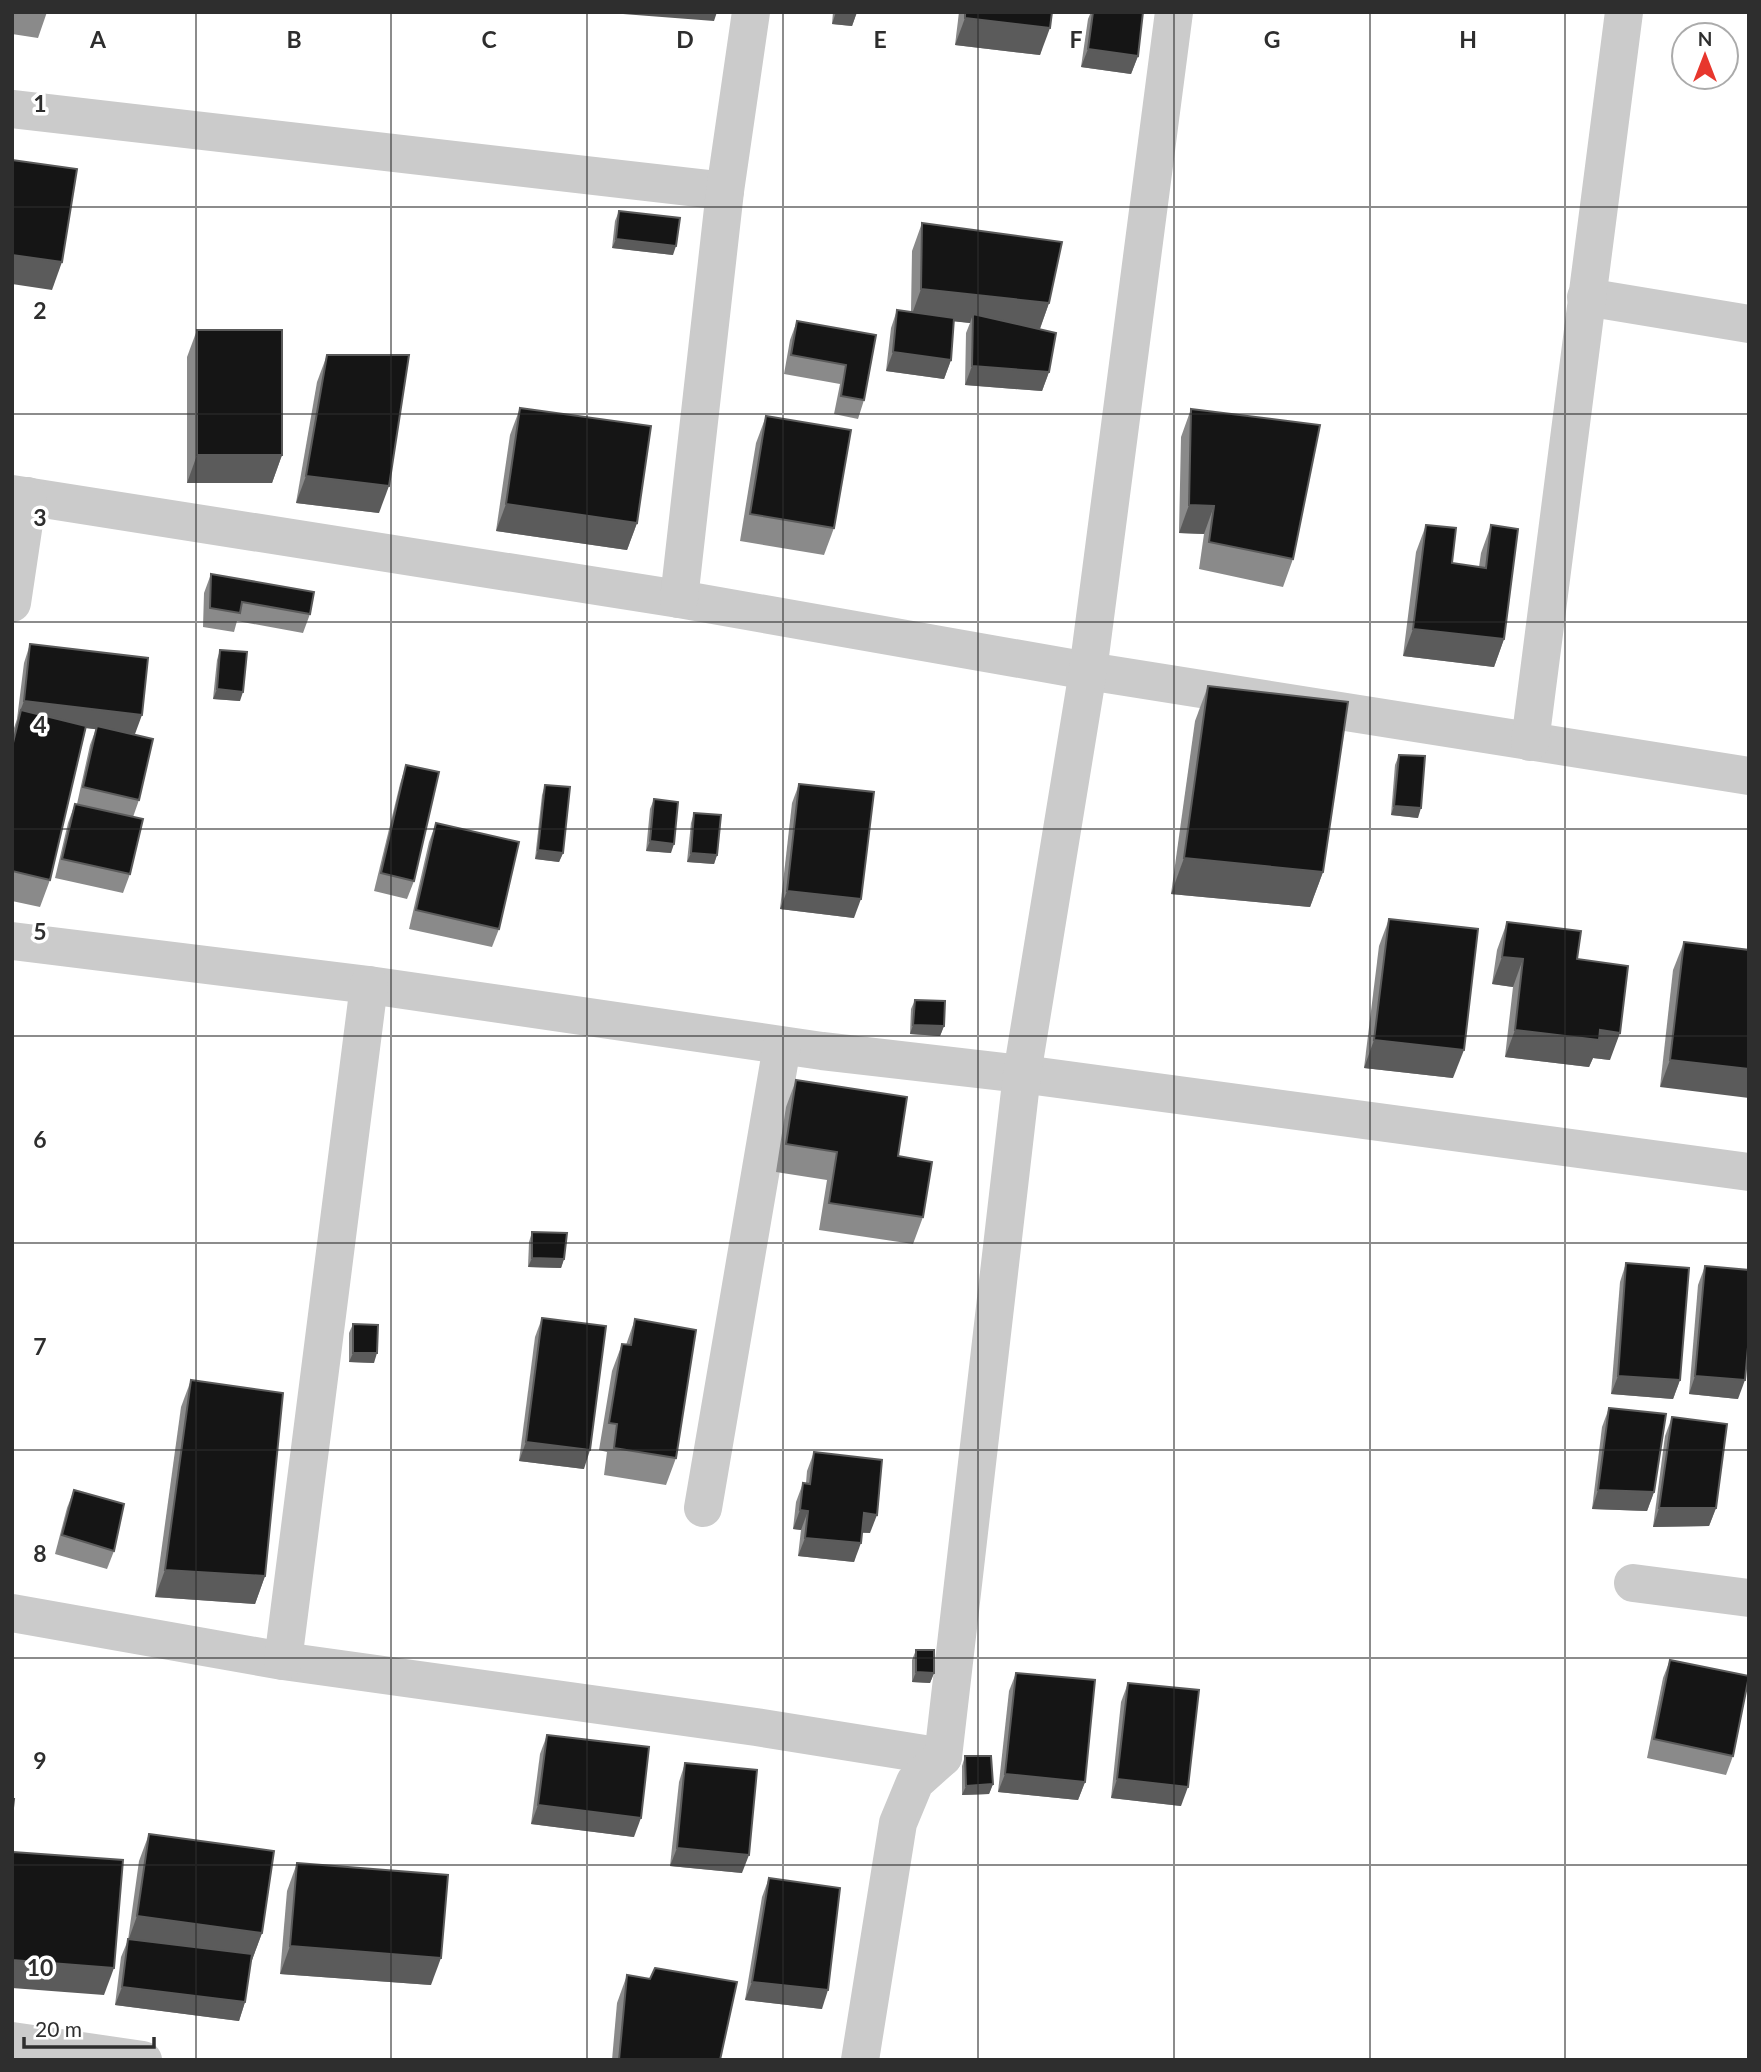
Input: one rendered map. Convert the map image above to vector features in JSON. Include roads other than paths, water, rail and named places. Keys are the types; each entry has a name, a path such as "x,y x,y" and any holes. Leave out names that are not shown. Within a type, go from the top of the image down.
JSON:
{"street":[{"path":"679,599 724,191 751,12"},
{"path":"860,2060 898,1823 915,1782 943,1757 1022,1074 1088,671 1174,12"},
{"path":"1530,742 1624,12"},
{"path":"12,109 724,191"},
{"path":"1587,297 1749,324"},
{"path":"12,603 20,495 679,599 1088,671 1749,776"},
{"path":"12,941 369,985 782,1046 1022,1074 1749,1172"},
{"path":"283,1661 369,985"},
{"path":"703,1508 782,1046"},
{"path":"1633,1583 1749,1598"},
{"path":"12,1613 283,1661 756,1727 943,1757"},
{"path":"12,2041 143,2060"}]}
